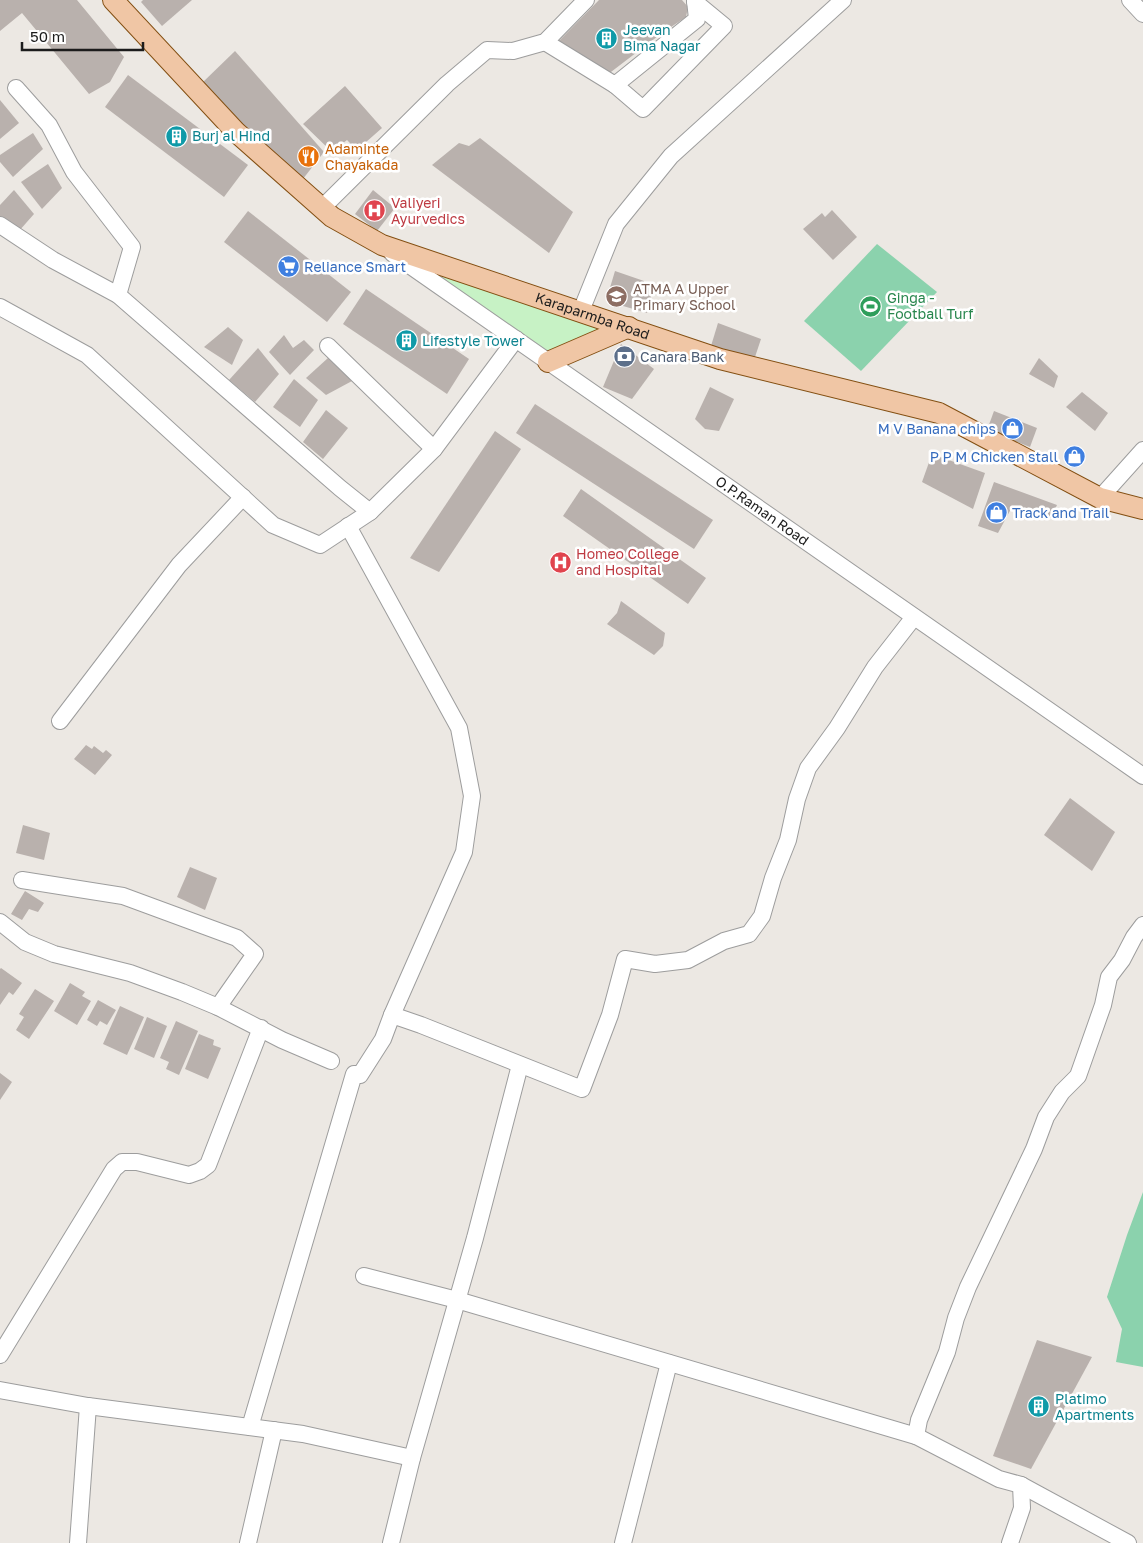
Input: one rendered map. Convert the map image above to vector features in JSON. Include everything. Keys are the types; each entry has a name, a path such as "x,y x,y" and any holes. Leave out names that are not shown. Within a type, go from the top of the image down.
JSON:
{"main road":[{"name":"Karaparmba Road","path":"113,0 236,132 332,217 382,246 720,359 939,414 1100,498 1143,509"},
{"path":"548,362 629,327"}],"street":[{"path":"322,208 447,84 487,50 513,51 545,42 586,0"},
{"path":"580,311 616,224 670,156 843,0"},
{"path":"1130,0 1143,14"},
{"path":"545,42 615,86 643,109 724,26 695,1"},
{"path":"615,86 697,19 695,1"},
{"path":"16,88 49,125 74,172 132,247 118,295"},
{"path":"0,225 53,260 118,295 370,512"},
{"name":"O.P.Raman Road","path":"382,246 1143,776"},
{"path":"0,307 87,355 273,525 320,545 370,512 434,448 516,339"},
{"path":"328,346 434,448"},
{"path":"1100,498 1143,450"},
{"path":"60,721 179,564 243,498"},
{"path":"250,1427 354,1074 360,1075 383,1038 464,852 472,796 459,728 348,526"},
{"path":"392,1015 582,1089 610,1015 625,959 655,964 688,960 724,941 748,934 762,916 773,878 788,840 797,799 808,768 837,728 875,667 914,617"},
{"path":"22,880 124,896 237,938 254,954 218,1007"},
{"path":"0,922 25,942 54,954 130,973 218,1007 282,1040 331,1061"},
{"path":"916,1436 919,1420 947,1352 956,1318 968,1287 1034,1149 1046,1117 1062,1092 1078,1076 1103,1004 1109,977 1122,960 1143,925"},
{"path":"0,1355 114,1169 122,1162 137,1162 189,1175 200,1171 208,1164 261,1028"},
{"path":"391,1543 412,1458 478,1229 520,1065"},
{"path":"364,1276 457,1300 916,1436 999,1479 1021,1486 1128,1543"},
{"path":"623,1543 669,1363"},
{"path":"0,1390 88,1406 303,1434 412,1458"},
{"path":"78,1543 88,1406"},
{"path":"248,1543 274,1430"},
{"path":"1010,1543 1022,1508 1021,1486"}],"green space":[{"name":"Ginga - Football Turf","path":"877,244 937,292 861,371 804,321"},
{"path":"418,264 615,328 548,362"},
{"path":"1143,1192 1143,1367 1116,1362 1122,1329 1107,1297"}],"building":[{"path":"0,0 77,0 124,57 110,82 89,94 22,13 0,31"},
{"path":"143,0 192,0 162,26 141,2"},
{"name":"Jeevan Bima Nagar","path":"599,0 682,0 688,7 686,17 607,75 557,43"},
{"path":"235,51 324,152 299,184 201,84"},
{"name":"Burj al Hind","path":"128,75 248,165 224,197 105,107"},
{"path":"345,86 382,128 357,150 347,140 332,152 303,124"},
{"path":"0,100 19,123 0,139"},
{"path":"33,133 43,149 13,177 0,162 0,155"},
{"path":"480,138 573,212 549,253 432,165 459,143 469,146"},
{"path":"48,164 62,188 42,209 21,182"},
{"path":"14,190 34,214 19,231 0,218 0,205"},
{"name":"Valiyeri Ayurvedics","path":"373,190 395,208 377,231 355,214"},
{"path":"832,210 857,237 833,260 803,229 822,213 825,217"},
{"name":"Reliance Smart","path":"248,211 351,292 327,322 224,242"},
{"path":"615,271 644,281 644,285 653,288 647,313 606,301"},
{"name":"Lifestyle Tower","path":"366,289 469,359 447,394 343,324"},
{"path":"718,323 761,339 754,360 711,346"},
{"path":"228,327 243,340 232,365 204,347"},
{"path":"284,335 293,348 304,340 314,350 290,375 269,352"},
{"path":"621,344 654,369 632,399 603,387"},
{"path":"258,348 279,374 255,402 229,380"},
{"path":"328,358 352,381 326,395 306,378"},
{"path":"1039,358 1058,376 1054,388 1029,374"},
{"path":"294,379 318,400 300,427 273,407"},
{"path":"710,387 734,399 719,431 705,429 695,419"},
{"path":"1082,392 1108,413 1095,431 1066,407"},
{"path":"535,404 713,520 694,549 516,433"},
{"path":"326,410 348,428 323,459 303,442"},
{"name":"M V Banana chips","path":"994,411 1037,428 1030,447 987,430"},
{"path":"495,431 521,449 439,572 410,558"},
{"path":"932,454 985,473 973,509 922,482"},
{"name":"Track and Trail","path":"994,482 1057,505 1051,518 1012,507 998,533 978,526"},
{"path":"581,489 706,578 688,604 563,516"},
{"path":"621,601 665,633 663,646 654,655 607,624 617,613"},
{"path":"86,745 92,749 94,746 103,753 106,750 112,755 95,775 74,759"},
{"path":"1070,798 1115,832 1092,871 1044,835"},
{"path":"23,825 50,833 44,860 16,853"},
{"path":"190,867 217,878 205,910 177,897"},
{"path":"25,891 44,903 38,912 29,909 22,920 11,914"},
{"path":"0,969 22,983 13,995 9,992 0,1005"},
{"path":"70,983 85,992 82,996 91,1001 77,1025 54,1011"},
{"path":"35,989 54,1001 29,1039 16,1030 24,1017 19,1014"},
{"path":"98,1000 116,1010 107,1025 100,1021 97,1026 87,1020"},
{"path":"120,1006 144,1017 127,1055 103,1044"},
{"path":"147,1017 167,1026 154,1058 134,1049"},
{"path":"176,1021 198,1031 179,1075 166,1069 169,1062 160,1058"},
{"path":"199,1034 214,1040 213,1045 221,1048 208,1079 185,1069"},
{"path":"0,1073 12,1082 0,1100"},
{"name":"Platimo Apartments","path":"1037,1340 1092,1357 1031,1469 993,1456"}],"place":[{"name":"Jeevan Bima Nagar","path":"607,38"},
{"name":"Burj al Hind","path":"176,136"},
{"name":"Adaminte Chayakada","path":"309,157"},
{"name":"Valiyeri Ayurvedics","path":"375,211"},
{"name":"Reliance Smart","path":"288,267"},
{"name":"ATMA A Upper Primary School","path":"617,297"},
{"name":"Ginga - Football Turf","path":"871,306"},
{"name":"Lifestyle Tower","path":"406,341"},
{"name":"Canara Bank","path":"624,357"},
{"name":"M V Banana chips","path":"1012,429"},
{"name":"P P M Chicken stall","path":"1074,457"},
{"name":"Track and Trail","path":"996,513"},
{"name":"Homeo College and Hospital","path":"560,562"},
{"name":"Platimo Apartments","path":"1039,1407"}]}
